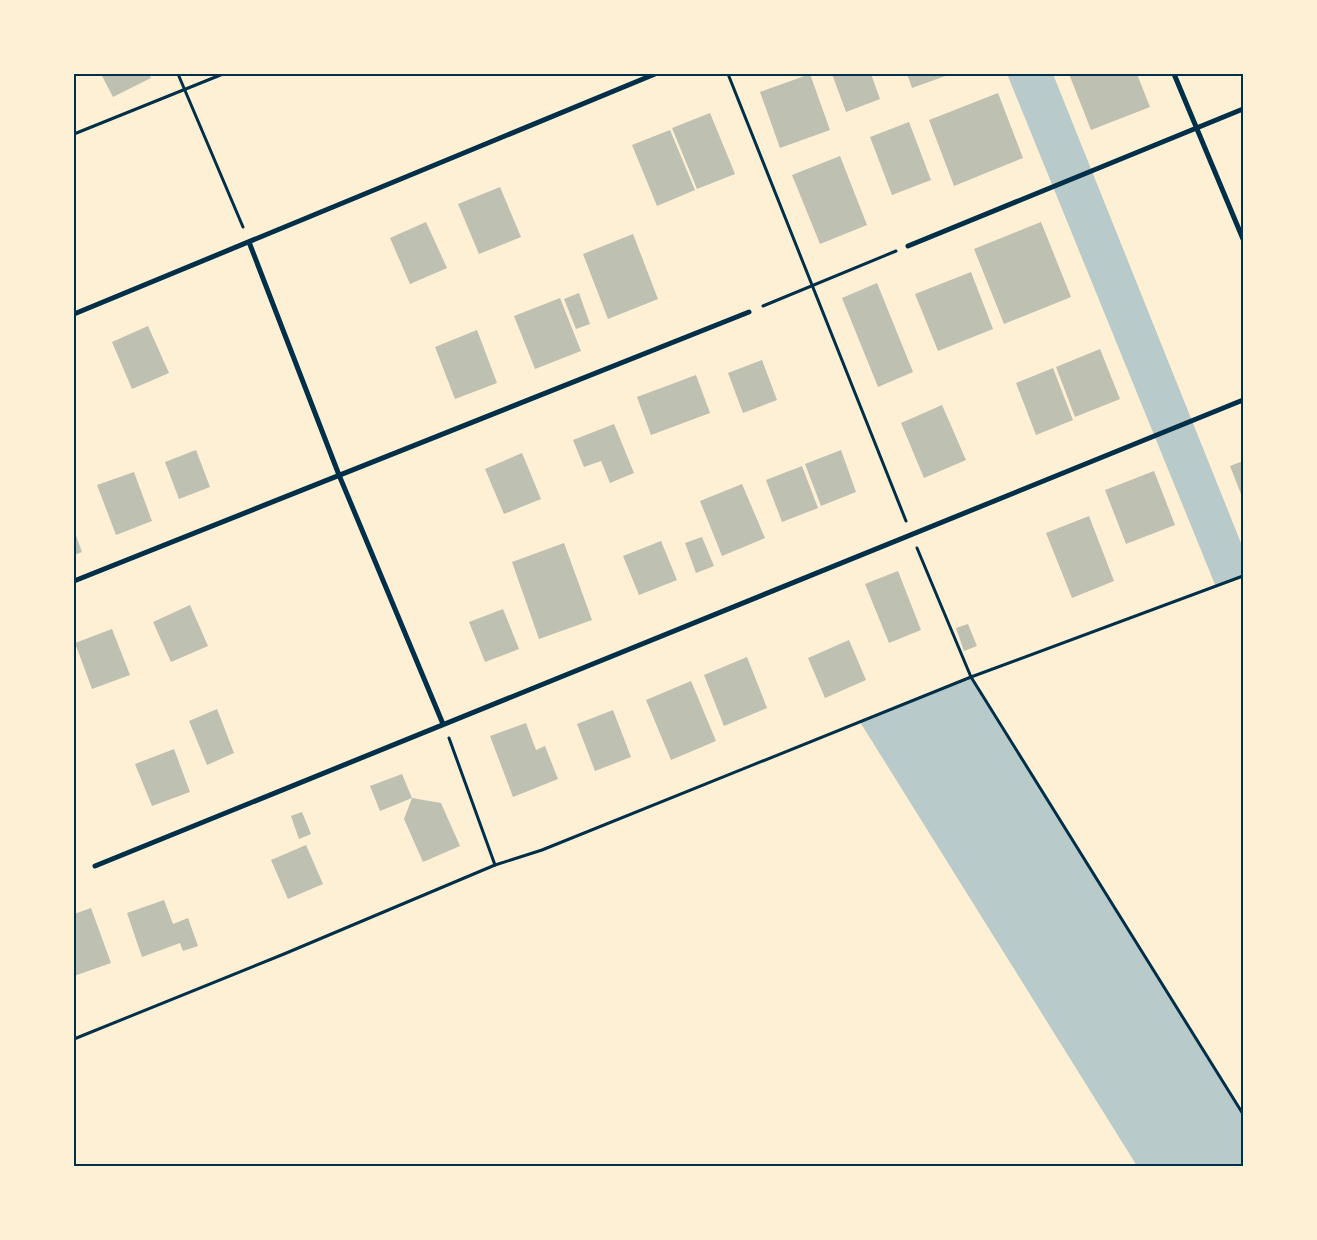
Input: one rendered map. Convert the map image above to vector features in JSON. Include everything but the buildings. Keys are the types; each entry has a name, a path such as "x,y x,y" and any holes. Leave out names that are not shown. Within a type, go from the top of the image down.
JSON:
{"street":[{"path":"74,314 655,74"},
{"path":"1174,74 1243,238"},
{"path":"908,246 1243,109"},
{"path":"249,242 339,475 443,724"},
{"path":"74,580 749,312"},
{"path":"95,866 1243,400"}],"path":[{"path":"178,74 249,242"},
{"path":"74,134 223,74"},
{"path":"728,74 912,535 971,677 1243,1114"},
{"path":"749,312 908,246"},
{"path":"74,1039 284,954 495,865 542,850 971,677 1243,576"},
{"path":"443,724 495,865"}],"shaded area":[{"path":"1007,74 1053,74 1243,548 1243,576 1216,587"},
{"path":"971,677 1243,1114 1243,1166 1137,1166 860,722"}]}
